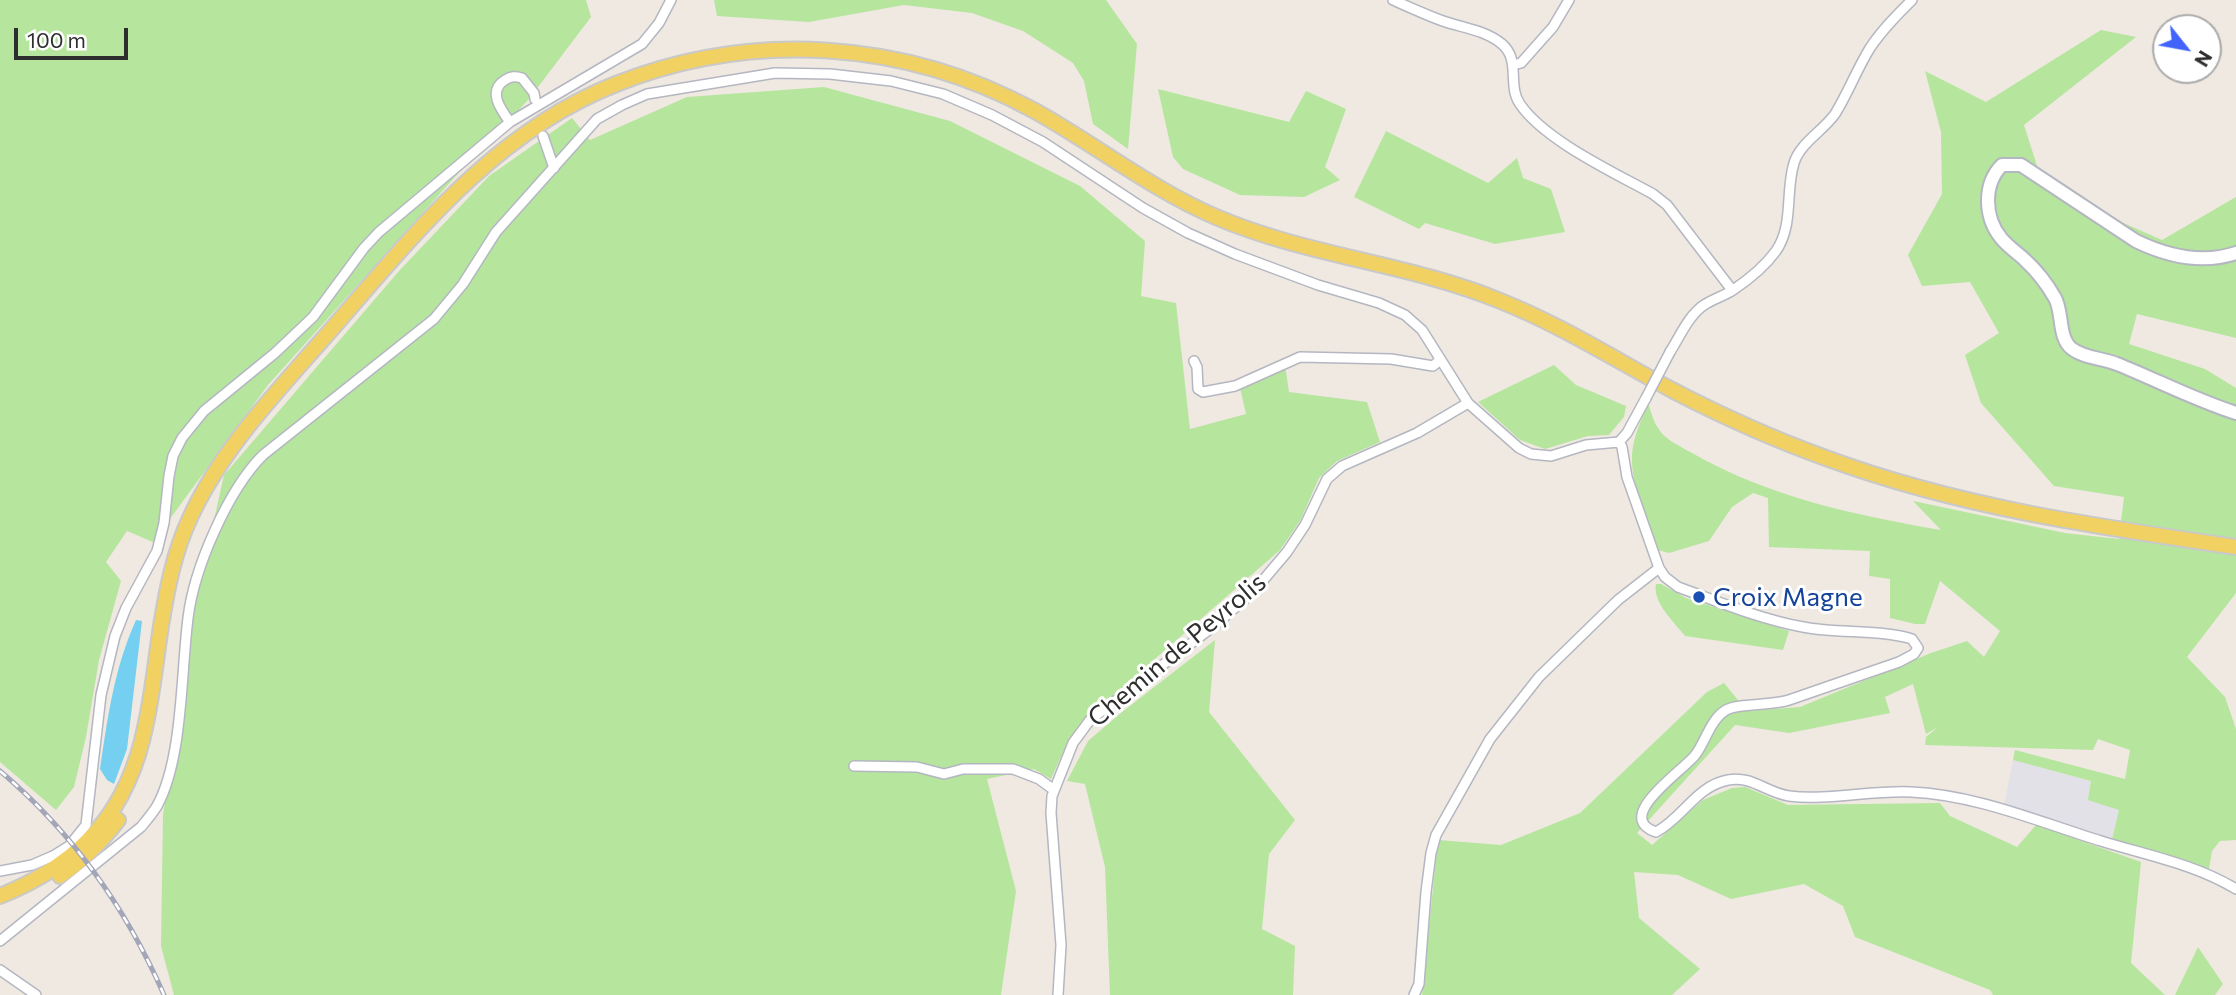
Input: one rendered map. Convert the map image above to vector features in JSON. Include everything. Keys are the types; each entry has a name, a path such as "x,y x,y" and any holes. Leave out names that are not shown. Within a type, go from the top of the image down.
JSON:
{"main road":[{"path":"0,896 30,884 55,869 93,836 113,810 138,758 173,565 185,528 205,487 232,446 411,238 488,161 562,110 603,89 645,73 733,52 784,48 835,50 935,69 985,87 1033,110 1136,174 1217,218 1303,247 1424,276 1491,297 1533,315 1685,396 1776,439 1888,479 2054,520 2236,539"},
{"path":"2118,526 2236,547"},
{"path":"0,905 33,892 81,862 102,841 121,815 146,760 155,727 164,606"}],"street":[{"path":"0,871 32,865 53,856 69,846 86,825 101,695 115,636 126,608 157,551 164,523 173,456 181,438 204,411 275,353 313,317 363,248 379,232 510,122 642,44 659,23 671,0"},
{"path":"1393,0 1444,22 1487,34 1505,46 1513,60 1514,93 1520,106 1548,132 1667,205 1732,290"},
{"path":"1513,65 1521,63 1553,27 1569,0"},
{"path":"0,940 141,827 156,808 164,790 173,752 194,583 232,498 251,467 434,319 463,284 496,232 597,119 622,105 647,94 775,72 830,74 891,81 943,94 992,115 1043,142 1143,208 1211,244 1318,285 1379,303 1405,315 1422,330 1468,403 1504,438 1531,454 1551,456 1586,445 1619,442 1627,433 1670,352 1697,311 1704,304 1732,290 1763,266 1777,250 1787,221 1790,178 1795,160 1836,113 1880,34 1912,0"},
{"path":"510,122 496,99 500,83 508,77 522,78 534,93 535,99"},
{"path":"543,136 554,168"},
{"path":"2236,253 2219,259 2178,256 2154,250 2137,242 2021,166 2002,165 1994,173 1988,187 1988,207 1993,226 2001,239 2040,276 2057,301 2066,343 2073,350 2114,363 2206,403 2236,413"},
{"path":"1194,360 1198,389 1203,392 1235,386 1300,357 1391,359 1433,366 1440,360"},
{"name":"Chemin de Peyrolis","path":"1058,995 1061,945 1051,813 1055,790 1073,743 1090,720 1214,626 1254,591 1293,543 1327,479 1342,466 1417,432 1468,403"},
{"path":"1619,442 1627,477 1659,568 1665,577 1678,587 1777,621 1829,631 1901,636 1912,639 1917,648 1914,654 1899,662 1776,705 1738,705 1726,710 1718,717 1696,755 1648,800 1641,814 1649,830 1656,832 1667,826 1690,801 1708,788 1727,780 1753,782 1788,796 1928,793 1993,806 2169,861 2236,889"},
{"path":"1414,995 1419,984 1431,853 1436,835 1484,750 1500,723 1539,677 1618,600 1659,568"},
{"path":"854,766 917,767 944,774 963,769 1013,769 1039,779 1055,790"},
{"path":"0,970 36,995"}],"shaded area":[{"path":"2013,760 2091,781 2119,810 2112,839 2004,805"}],"green space":[{"path":"0,0 586,0 591,17 529,99 454,178 268,385 153,542 127,531 106,562 121,581 99,660 86,737 74,787 56,810 0,762"},
{"path":"714,0 1106,0 1137,44 1128,149 1093,124 1084,81 1073,63 1023,31 972,13 904,5 809,22 717,16"},
{"path":"2101,30 2136,37 2024,125 2044,188 2162,240 2236,197 2236,338 2137,314 2129,344 2205,369 2236,388 2236,593 2187,657 2225,697 2236,729 2236,840 2220,841 2212,851 2209,869 2112,839 2119,810 2088,800 2091,781 2013,760 2015,750 2125,779 2130,750 2098,739 2093,750 1925,745 1926,737 1938,727 1926,734 1913,684 1885,697 1890,713 1789,733 1735,725 1637,833 1652,845 1703,800 1732,788 1745,787 1788,805 1940,803 1950,816 2017,847 2036,825 2141,862 2131,963 2165,995 1993,995 1990,990 1855,937 1843,906 1804,884 1731,899 1678,875 1634,872 1639,918 1700,969 1672,995 1422,995 1438,840 1501,845 1580,813 1707,692 1724,683 1747,711 1800,707 1967,641 1984,657 2000,631 1940,581 1925,624 1890,618 1890,579 1869,576 1870,551 1769,547 1768,498 1753,493 1732,507 1709,541 1669,553 1658,550 1638,494 1632,461 1635,439 1648,403 1661,432 1678,445 1751,481 1844,511 1941,530 1913,501 2065,533 2119,539 2124,497 2054,486 1981,403 1965,355 1999,333 1970,282 1922,286 1908,255 1942,194 1941,132 1925,71 1986,102"},
{"path":"824,87 950,121 1080,186 1145,241 1141,296 1176,303 1190,429 1246,414 1240,388 1285,365 1289,392 1367,402 1380,442 1337,461 1319,478 1300,521 1280,550 1087,718 1068,741 1051,779 1034,769 987,779 1016,891 1001,995 174,995 161,946 163,815 189,632 224,475 399,271 489,176 572,118 590,140 687,97"},
{"path":"1158,89 1289,122 1306,91 1346,109 1325,167 1340,180 1304,197 1240,195 1183,169 1173,157"},
{"path":"1386,131 1488,183 1517,158 1523,178 1551,189 1565,232 1495,244 1425,223 1419,229 1354,197"},
{"path":"1554,365 1576,385 1626,406 1624,417 1609,435 1588,436 1545,449 1520,440 1478,402"},
{"path":"1656,584 1661,584 1686,598 1789,631 1783,650 1685,636 1657,598"},
{"path":"1215,640 1209,712 1295,820 1269,854 1262,929 1295,946 1293,995 1110,995 1105,867 1085,784 1067,781 1088,741"},
{"path":"2198,947 2223,984 2215,995 2175,995"}],"water":[{"path":"136,620 142,621 127,749 114,784 107,780 100,769 117,675"}],"railway":[{"path":"0,771 51,820 95,873 132,932 164,995"}],"place":[{"name":"Croix Magne","path":"1699,597"}]}
